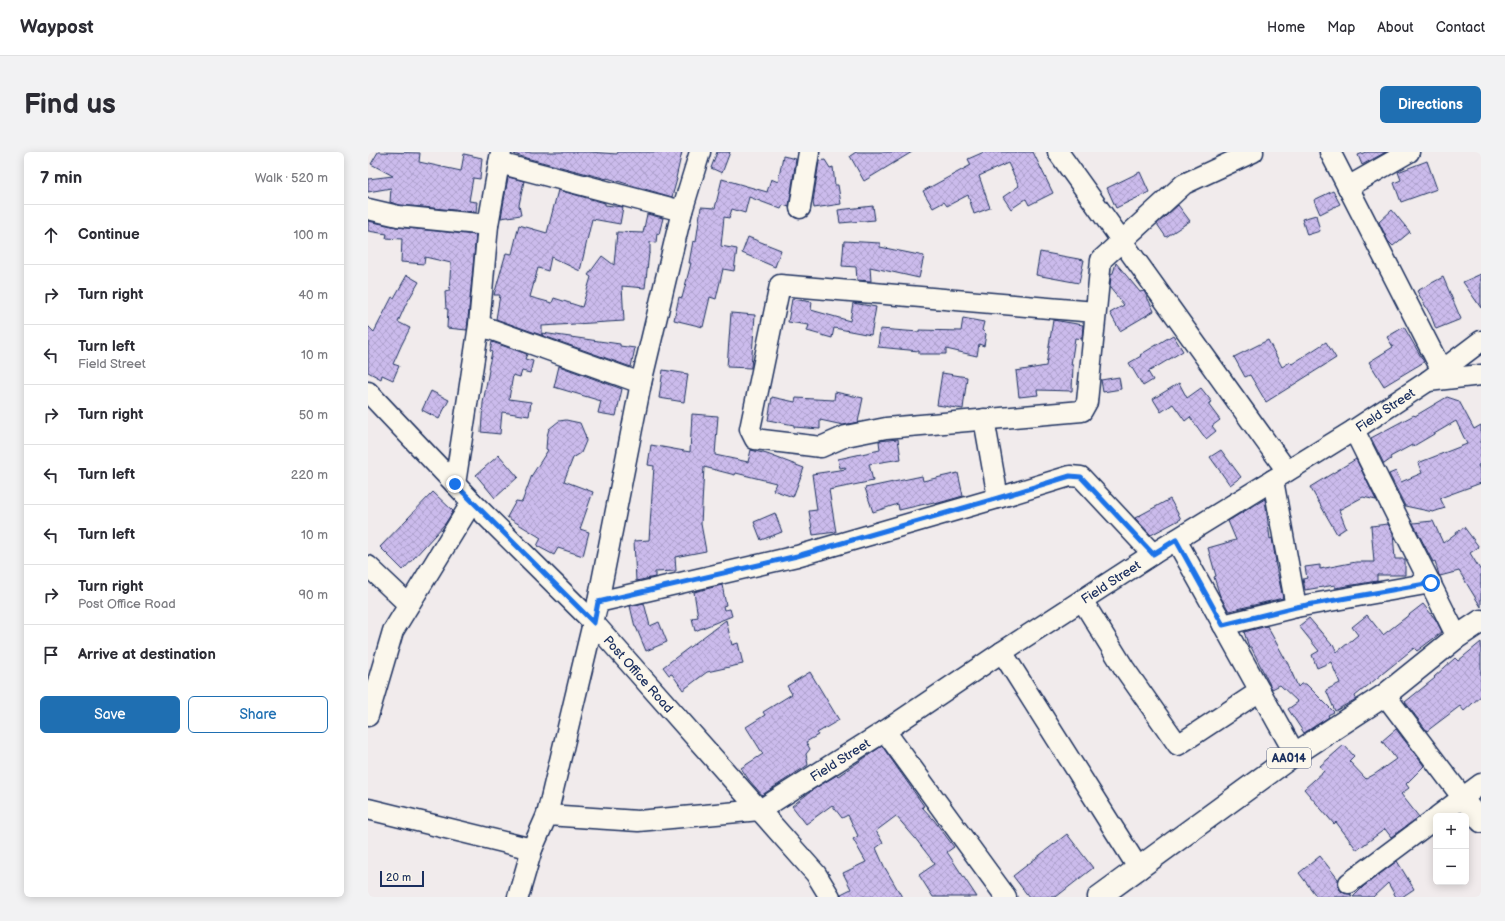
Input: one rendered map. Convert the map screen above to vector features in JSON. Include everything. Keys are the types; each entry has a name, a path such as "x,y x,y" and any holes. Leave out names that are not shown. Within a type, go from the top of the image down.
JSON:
{"highway":[{"name":"AA014","path":"1099,897 1295,754 1385,695 1457,637 1481,620"}],"street":[{"path":"518,897 532,849 548,815 594,623 641,383 682,211 700,152"},
{"path":"800,208 809,152"},
{"path":"1058,152 1147,275 1280,476 1296,607"},
{"path":"1095,312 780,285 750,429 755,439 821,447 846,436 886,428 1082,411 1087,402 1101,260 1184,184 1253,152"},
{"path":"1330,152 1348,187 1435,376 1481,375"},
{"path":"1348,187 1409,152"},
{"path":"455,484 479,325 488,225 500,158 682,211"},
{"path":"368,209 398,216 488,225"},
{"path":"479,325 641,383"},
{"name":"Field Street","path":"760,810 885,731 1002,652 1153,554 1354,430 1435,376 1481,341"},
{"name":"Post Office Road","path":"368,392 472,502 594,623 816,874 830,897"},
{"path":"984,419 998,498"},
{"path":"1354,430 1457,637"},
{"path":"598,602 797,556 1070,476 1081,477 1153,554"},
{"path":"368,716 374,675 393,630 472,502"},
{"path":"1176,540 1295,754"},
{"path":"368,566 408,604"},
{"path":"1223,625 1296,607 1431,583"},
{"path":"1082,600 1124,668 1178,744 1260,691"},
{"path":"1002,652 1139,869"},
{"path":"1385,695 1481,822"},
{"path":"885,731 1006,897"},
{"path":"1442,813 1481,784"},
{"path":"368,809 532,849"},
{"path":"548,815 638,821 760,810"},
{"path":"1350,883 1433,820"}],"building":[{"path":"378,152 420,153 419,162 461,171 464,154 482,158 480,179 473,178 469,201 477,202 476,212 400,205 390,202 391,188 368,192 368,179 393,176 371,164"},
{"path":"514,152 589,152 617,154 618,152 682,152 672,197 607,178 526,158 514,154"},
{"path":"717,152 730,152 722,173 711,168"},
{"path":"856,152 912,152 864,181 850,156"},
{"path":"984,152 1033,152 1053,193 1029,205 1026,199 1011,209 1003,197 1019,186 1008,163 979,176 990,208 974,214 968,195 947,206 944,202 933,208 923,191 971,165 968,159"},
{"path":"1366,152 1386,152 1362,165 1358,155"},
{"path":"783,156 796,159 789,207 783,205 781,209 749,197 745,213 732,209 729,218 724,217 721,246 737,249 734,271 723,269 716,299 710,297 703,327 674,320 679,297 682,298 691,263 689,263 693,241 696,242 701,207 715,208 722,179 767,192 771,179 778,182"},
{"path":"825,160 830,168 833,167 835,185 838,185 841,204 814,208 813,202 819,161"},
{"path":"1427,161 1437,189 1401,202 1394,183 1401,180 1398,172"},
{"path":"1140,172 1149,192 1116,208 1107,188"},
{"path":"508,177 524,181 519,205 521,215 501,218"},
{"path":"558,190 605,203 605,205 623,207 620,224 592,219 580,271 551,257 548,271 538,268 530,297 552,303 554,298 582,307 591,277 588,275 602,256 614,265 617,232 643,233 647,214 663,218 659,234 657,233 656,243 650,242 645,288 622,286 624,321 542,326 542,333 620,344 620,346 635,348 631,367 496,319 500,295 494,295 506,253 512,254 519,225 547,233"},
{"path":"1333,191 1340,204 1320,214 1314,200"},
{"path":"1178,205 1190,221 1166,237 1157,224"},
{"path":"873,206 875,220 840,223 838,210"},
{"path":"1392,210 1410,232 1393,246 1388,241 1379,222"},
{"path":"1316,215 1320,231 1307,235 1302,219"},
{"path":"368,221 397,227 476,235 467,330 447,328 448,309 446,309 445,292 449,291 451,263 425,257 424,264 401,262 402,239 386,238 387,234 368,231"},
{"path":"748,237 781,250 775,267 742,253"},
{"path":"844,241 880,243 880,247 924,256 919,278 870,267 871,281 857,280 856,267 842,266"},
{"path":"1040,252 1084,260 1079,283 1036,275"},
{"path":"1116,263 1140,292 1144,291 1154,311 1120,331 1110,313 1124,305 1110,288 1111,274 1113,273"},
{"path":"1481,274 1481,308 1463,282"},
{"path":"407,275 419,282 406,304 398,322 410,328 393,364 399,366 393,380 382,375 381,379 368,372 368,326 374,332 392,297 394,298"},
{"path":"1443,277 1461,319 1436,329 1431,316 1417,291"},
{"path":"792,299 812,302 811,310 850,321 853,303 876,307 871,335 834,328 832,338 807,331 809,325 788,322"},
{"path":"731,313 755,315 751,368 727,367"},
{"path":"963,318 984,322 982,330 986,334 984,346 979,344 977,356 946,349 946,354 919,354 919,351 878,347 880,329 919,332 919,330 961,331"},
{"path":"1053,320 1083,325 1082,339 1075,338 1071,365 1073,365 1072,391 1037,390 1038,395 1019,397 1016,371 1046,366"},
{"path":"1404,327 1424,362 1384,386 1369,362 1393,347 1387,337"},
{"path":"1173,335 1183,351 1148,372 1153,380 1143,386 1129,363"},
{"path":"1268,340 1282,367 1290,362 1292,364 1326,342 1336,358 1266,402 1250,375 1245,377 1234,357"},
{"path":"492,342 527,354 525,359 533,361 530,373 522,371 520,377 513,375 509,399 531,402 529,416 502,412 500,434 481,432 483,403 492,352 490,351"},
{"path":"559,366 622,389 616,416 598,413 601,401 554,387"},
{"path":"663,370 688,374 684,402 659,398"},
{"path":"942,373 967,377 963,409 937,405"},
{"path":"1119,377 1121,389 1103,392 1101,380"},
{"path":"1179,383 1187,398 1201,388 1212,402 1208,404 1220,420 1212,426 1216,431 1206,439 1190,417 1185,421 1173,404 1161,412 1153,399"},
{"path":"431,391 449,400 439,419 422,410"},
{"path":"835,392 863,398 858,422 843,425 820,420 820,429 794,427 794,425 768,420 772,397 795,402 796,398 834,400"},
{"path":"1447,397 1459,401 1474,429 1481,425 1481,464 1478,465 1481,473 1481,483 1440,498 1445,508 1433,512 1405,506 1389,474 1396,471 1401,482 1422,473 1418,463 1467,444 1456,421 1412,447 1412,445 1390,457 1391,459 1384,464 1371,438 1414,415 1415,416"},
{"path":"692,414 718,416 715,455 748,462 751,450 767,454 804,468 793,497 773,490 776,483 704,467 701,524 706,551 675,557 676,571 655,572 655,577 636,581 634,541 649,540 654,466 648,465 651,445 690,452"},
{"path":"566,420 580,423 586,441 581,453 573,458 564,481 593,492 580,529 589,532 583,556 558,548 554,555 537,546 541,538 507,517 516,501 522,502 532,475 548,450 546,449 549,429 559,421"},
{"path":"898,439 901,459 869,464 873,481 829,490 836,532 813,535 809,511 817,510 812,474 846,469 845,467 840,468 838,459 880,450 879,441"},
{"path":"1221,450 1241,477 1230,485 1210,457"},
{"path":"499,455 518,477 495,498 476,475"},
{"path":"1356,459 1376,500 1363,497 1339,510 1346,528 1337,534 1310,487"},
{"path":"958,473 963,496 935,504 934,502 899,510 898,504 873,512 865,488 922,476 923,481"},
{"path":"433,492 453,511 445,524 403,570 380,547"},
{"path":"1170,499 1181,519 1151,535 1135,518"},
{"path":"1265,499 1270,539 1272,538 1275,562 1283,598 1229,611 1220,596 1214,577 1216,576 1208,548 1236,540 1228,521"},
{"path":"775,513 782,532 761,540 754,522"},
{"path":"1433,521 1443,543 1464,527 1479,547 1470,553 1481,571 1481,607 1459,571 1439,575 1435,561 1433,562 1413,523"},
{"path":"1388,524 1393,533 1395,559 1405,559 1405,575 1377,575 1377,581 1335,588 1335,585 1305,590 1303,579 1307,578 1305,567 1320,565 1320,569 1356,562 1374,562 1371,526"},
{"path":"722,585 726,605 723,606 724,610 730,609 732,616 695,631 692,618 698,617 694,592"},
{"path":"644,603 650,626 659,622 667,642 646,651 635,627 630,606"},
{"path":"1423,604 1436,620 1442,632 1417,651 1414,648 1355,696 1356,699 1335,711 1326,690 1340,683 1331,662 1317,668 1312,655 1319,651 1299,626 1309,618 1332,645 1333,644 1337,652 1358,635 1352,627 1367,615 1383,635"},
{"path":"726,620 732,645 738,643 743,664 707,672 683,690 672,674 669,675 663,667"},
{"path":"1267,626 1288,664 1298,687 1301,684 1306,684 1334,712 1328,715 1329,717 1304,733 1288,709 1298,702 1280,685 1272,689 1251,647 1249,647 1244,632"},
{"path":"1481,642 1481,696 1464,711 1460,706 1427,731 1405,702 1435,678 1434,677 1455,658 1458,661"},
{"path":"810,672 839,720 817,733 818,735 806,742 810,749 806,754 808,765 762,795 741,768 763,754 746,727 765,715 763,712 792,694 787,686"},
{"path":"1396,729 1424,766 1406,784 1409,788 1401,794 1419,817 1391,837 1385,829 1357,850 1336,822 1334,824 1304,789 1324,771 1320,766 1344,745 1354,756 1349,761 1366,779 1375,774 1396,759 1382,741"},
{"path":"882,746 924,806 922,807 934,820 954,847 947,852 977,897 933,897 919,875 935,864 896,816 876,831 883,843 876,848 884,866 902,897 841,897 841,894 851,889 843,873 866,862 853,839 858,836 848,815 842,818 832,805 806,824 792,806 814,789 837,775 838,776"},
{"path":"1067,834 1093,868 1056,897 1029,897 1013,876"},
{"path":"1320,856 1338,879 1340,890 1344,893 1350,894 1352,897 1317,897 1299,873"},
{"path":"1397,861 1414,889 1402,897 1396,897 1388,883 1373,897 1353,897 1364,886"}],"route":[{"path":"455,484 594,623 598,602 797,556 1070,476 1081,477 1153,554 1176,540 1223,625 1296,607 1431,583"}]}
